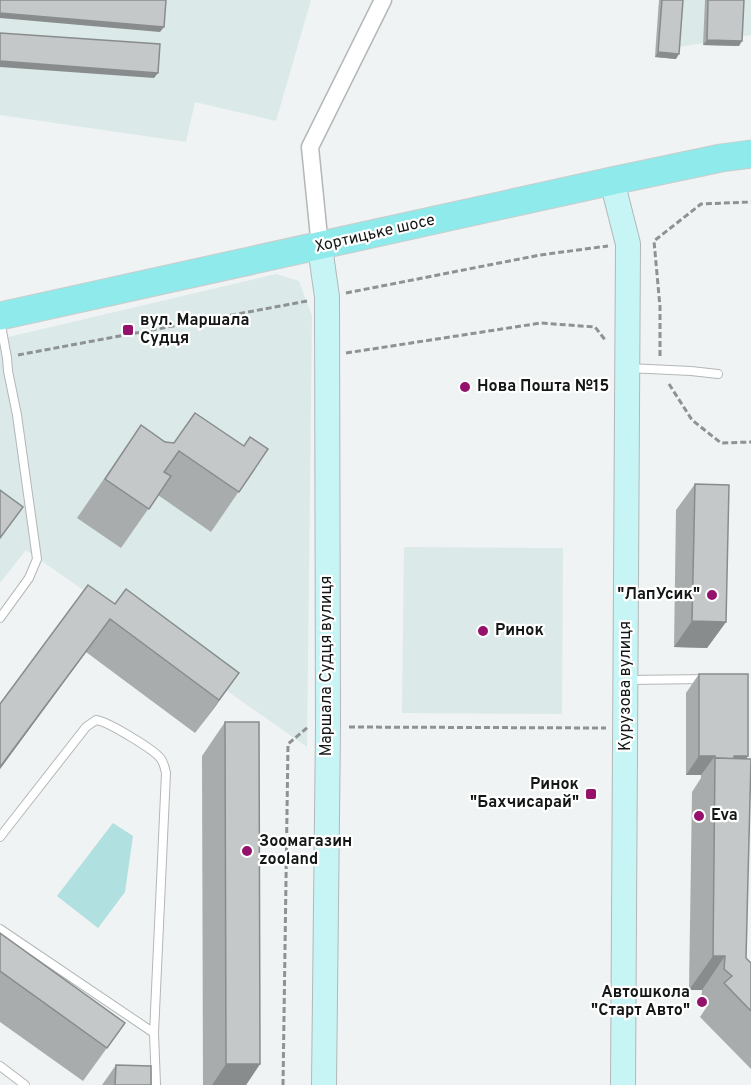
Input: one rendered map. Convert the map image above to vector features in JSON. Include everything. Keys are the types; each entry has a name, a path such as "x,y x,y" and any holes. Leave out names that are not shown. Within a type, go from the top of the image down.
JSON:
{"main road":[{"name":"Хортицьке шосе","path":"0,318 612,181 751,154"}],"street":[{"path":"320,247 310,147 383,0"},
{"name":"Курузова вулиця","path":"612,181 628,244 623,1085"},
{"name":"Маршала Судця вулиця","path":"320,247 327,297 328,727 324,1085"}],"lane":[{"path":"0,318 17,415 37,559 29,578 0,618"},
{"path":"627,368 717,375"},
{"path":"626,680 715,679"},
{"path":"0,837 86,727 96,720 110,725 163,760 166,773 152,1071 156,1085"},
{"path":"0,929 154,1033"},
{"path":"0,1066 25,1085"}],"path":[{"path":"751,202 701,204 654,241 660,307 660,369 693,420 721,442 751,442"},
{"path":"326,356 541,323 595,327 627,368"},
{"path":"284,1085 288,744 311,724 328,727 626,728"}],"shaded area":[{"path":"0,0 311,0 276,121 195,102 186,142 0,115"},
{"path":"659,0 751,0 751,35 655,51"},
{"path":"276,274 299,281 312,316 307,747 26,550 0,583 0,339"},
{"name":"Ринок","path":"404,547 563,548 562,714 402,713"},
{"path":"113,823 133,836 125,892 98,928 57,896"}],"building":[{"path":"0,0 166,0 164,27 0,13"},
{"path":"662,0 683,0 679,54 658,52"},
{"path":"708,0 744,0 742,41 707,40"},
{"path":"0,33 160,44 158,73 0,61"},
{"path":"195,413 244,446 250,437 268,449 239,492 179,451 164,472 171,476 149,509 105,479 141,425 165,442 174,443"},
{"path":"695,484 729,485 726,622 692,621"},
{"path":"0,490 23,507 0,538"},
{"path":"88,585 115,604 126,589 239,673 219,700 110,619 0,767 0,704"},
{"path":"699,674 748,674 748,756 734,756 734,759 699,756"},
{"path":"225,722 259,722 260,1064 226,1064"},
{"path":"715,758 751,759 746,958 751,963 751,1011 724,983 732,976 724,969 725,956 713,956"},
{"path":"0,933 125,1023 107,1048 0,971"},
{"path":"116,1065 151,1066 151,1085 115,1085"}],"place":[{"name":"вул. Маршала Судця","path":"128,330"},
{"name":"Нова Пошта №15","path":"465,387"},
{"name":"\"ЛапУсик\"","path":"712,595"},
{"name":"Ринок","path":"483,631"},
{"name":"Ринок \"Бахчисарай\"","path":"591,794"},
{"name":"Eva","path":"699,816"},
{"name":"Зоомагазин zooland","path":"247,851"},
{"name":"Автошкола \"Старт Авто\"","path":"702,1002"}]}
